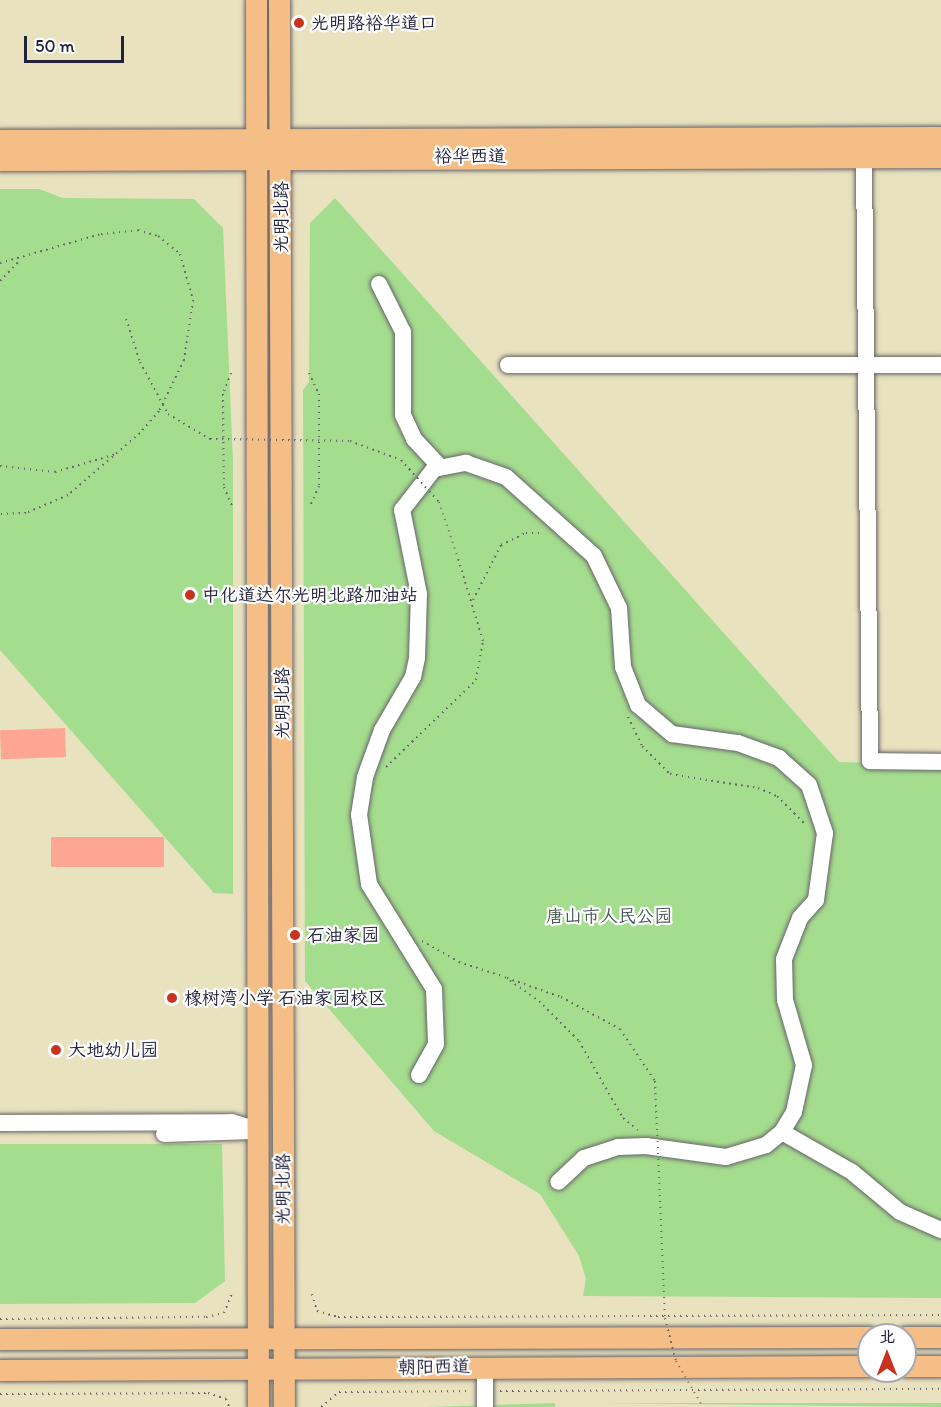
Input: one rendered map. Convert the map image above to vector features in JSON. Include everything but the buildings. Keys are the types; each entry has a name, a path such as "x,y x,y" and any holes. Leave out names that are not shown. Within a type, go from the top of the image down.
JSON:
{"main road":[{"name":"光明北路","path":"256,0 258,1407"},
{"name":"光明北路","path":"279,0 284,1407"},
{"name":"裕华西道","path":"0,160 280,147 941,137"},
{"name":"裕华西道","path":"0,140 257,148"},
{"name":"裕华西道","path":"280,147 941,157"},
{"name":"朝阳西道","path":"0,1339 857,1337"},
{"path":"917,1337 941,1337"},
{"name":"朝阳西道","path":"0,1370 857,1366"},
{"path":"917,1366 941,1366"}],"street":[{"path":"864,157 870,761 941,762"},
{"path":"379,284 403,332 403,415 414,439 440,467"},
{"path":"508,365 941,365"},
{"path":"419,1075 436,1044 434,989 369,884 359,815 365,777 382,730 413,677 417,658 419,594 402,510 417,484 440,467 481,465 506,477 594,556 619,608 629,692 656,723 672,734 761,749 795,770 818,800 825,833 821,880 784,959 785,1000 804,1065 794,1112 782,1132 766,1145 726,1157 646,1146 618,1147 584,1158 558,1182"},
{"path":"0,1123 232,1122 256,1130"},
{"path":"0,1133 256,1130"},
{"path":"782,1132 852,1172 900,1212 941,1230"},
{"path":"485,1367 485,1399"}],"path":[{"path":"0,263 20,260 130,230 158,236 187,266 193,300 184,360 159,411 118,453 68,495 26,513 0,514"},
{"path":"0,281 20,260"},
{"path":"126,319 140,362 168,414 193,432 223,441 319,441 371,445 415,471 439,502 473,600 483,641 476,680 448,710 411,738 381,773"},
{"path":"231,373 223,394 223,441 224,487 232,506"},
{"path":"309,373 319,394 319,486 309,508"},
{"path":"0,466 55,472 118,453"},
{"path":"473,600 501,546 526,533 553,534"},
{"path":"624,707 642,746 670,774 777,796 810,835"},
{"path":"418,937 459,962 561,997 620,1029 655,1082 665,1318 676,1361 703,1407"},
{"path":"505,977 539,1001 579,1041 623,1118 666,1144"},
{"path":"0,1318 207,1317 224,1313 232,1293"},
{"path":"312,1294 317,1311 338,1317 941,1315"},
{"path":"321,1407 339,1392 485,1399 941,1389"},
{"path":"0,1394 208,1392 226,1399 229,1407"}],"green space":[{"path":"0,189 39,189 63,198 194,199 223,228 233,460 233,894 214,893 0,650"},
{"name":"唐山市人民公园","path":"335,198 839,762 941,764 941,1298 583,1296 586,1279 579,1256 540,1194 434,1131 305,981 303,390 309,382 310,223"},
{"path":"0,1144 222,1144 225,1281 195,1303 0,1304"},
{"path":"555,1403 555,1407 426,1407"},
{"path":"599,1403 941,1403 941,1407"}],"place":[{"name":"光明路裕华道口","path":"299,23"},
{"name":"中化道达尔光明北路加油站","path":"190,595"},
{"name":"石油家园","path":"295,935"},
{"name":"橡树湾小学 石油家园校区","path":"172,998"},
{"name":"大地幼儿园","path":"56,1050"}]}
